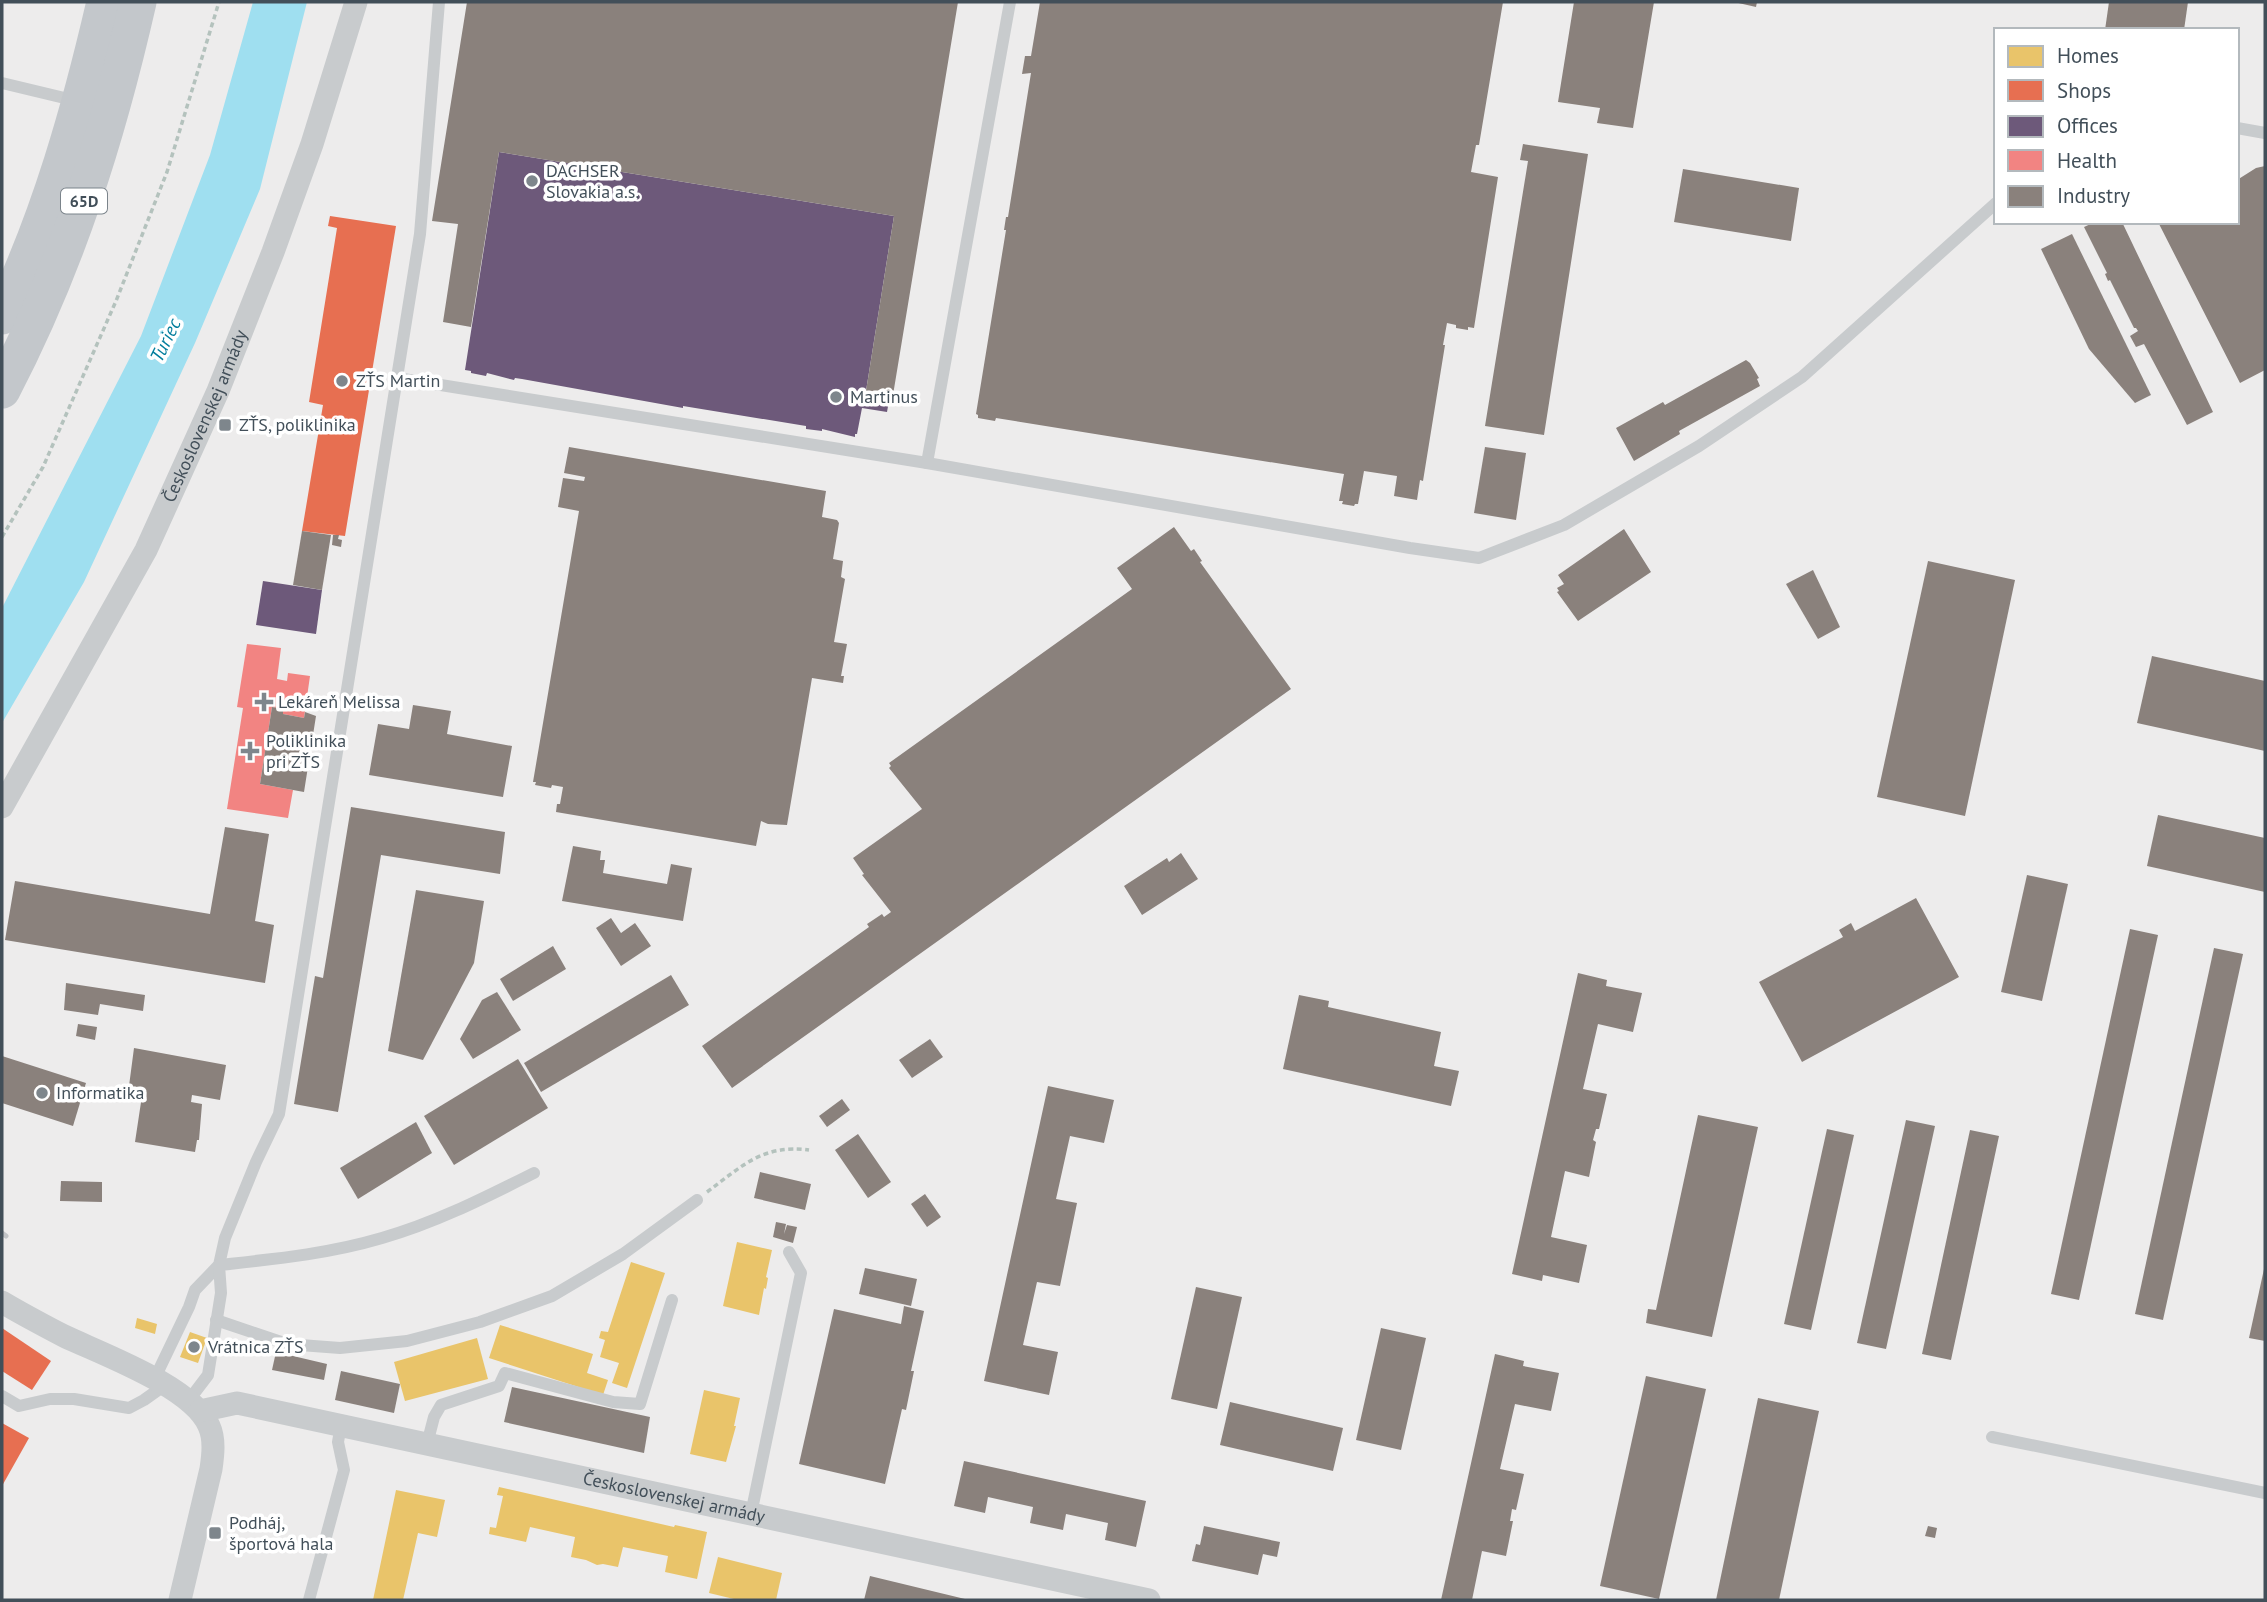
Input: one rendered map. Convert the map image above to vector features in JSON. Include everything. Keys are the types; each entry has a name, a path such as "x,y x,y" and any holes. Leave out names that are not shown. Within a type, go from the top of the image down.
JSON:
{"main road":[{"name":"65D","path":"2,317 61,167 105,2"},
{"name":"65D","path":"2,390 39,312 93,177 138,2"}],"street":[{"name":"Československej armády","path":"2,807 146,550 218,390 312,144 356,2"},
{"path":"2,1302 160,1382 195,1406 209,1426 213,1454 180,1600"},
{"name":"Československej armády","path":"195,1406 237,1403 1149,1600"}],"lane":[{"path":"195,1406 208,1374 221,1293 219,1265 225,1238 256,1161 279,1114 420,234 439,2"},
{"path":"927,463 1010,2"},
{"path":"2,83 80,102"},
{"path":"2239,128 2265,133"},
{"path":"397,378 927,463 1479,558 1564,525 1699,446 1802,377 1994,205"},
{"path":"2,1396 19,1406 50,1399 74,1399 129,1408 144,1400 160,1382 195,1290 219,1265 301,1257 382,1238 460,1211 534,1173"},
{"path":"216,1320 287,1344 340,1348 407,1341 480,1322 552,1296 623,1254 697,1200"},
{"path":"751,1514 801,1273 789,1252"},
{"path":"427,1444 434,1417 441,1405 499,1386 505,1373 614,1402 640,1404 671,1300"},
{"path":"309,1600 344,1470 338,1442 341,1426"},
{"path":"1992,1437 2265,1493"}],"path":[{"path":"2,537 43,467 116,301 167,172 219,2"},
{"path":"697,1200 761,1155 790,1147 809,1150"}],"water":[{"name":"Turiec","path":"253,2 307,2 260,189 195,343 84,582 2,723 2,608 141,336 210,155"}],"building: Homes":[{"path":"737,1242 772,1250 759,1315 723,1306"},
{"path":"631,1262 665,1273 627,1388 612,1383 619,1363 600,1357 605,1340 599,1338 601,1331 608,1332"},
{"path":"137,1318 157,1324 155,1334 135,1328"},
{"path":"500,1325 593,1354 587,1373 608,1380 603,1395 489,1358"},
{"name":"Vrátnica ZŤS","path":"190,1332 207,1338 198,1363 180,1357"},
{"path":"477,1338 488,1379 405,1401 394,1362"},
{"path":"704,1390 740,1398 726,1462 690,1454"},
{"path":"499,1487 707,1532 697,1579 665,1572 668,1556 623,1547 618,1567 597,1565 571,1557 575,1537 530,1527 526,1542 489,1534 490,1527 496,1528 503,1496 497,1495"},
{"path":"396,1490 445,1500 437,1537 418,1533 403,1600 373,1600"},
{"path":"718,1557 782,1573 776,1600 738,1600 709,1593"}],"building: Shops":[{"name":"ZŤS Martin","path":"330,216 396,226 345,536 302,531 323,405 309,402 337,228 328,226"},
{"path":"2,1328 51,1361 32,1390 2,1371"},
{"path":"2,1423 29,1438 2,1486"}],"building: Offices":[{"path":"499,152 894,216 866,391 890,395 887,412 862,408 855,437 822,429 806,429 806,426 683,408 522,379 514,380 487,373 486,376 465,370"},
{"path":"263,581 322,590 316,634 256,625"}],"building: Health":[{"name":"Poliklinika pri ZŤS","path":"247,644 281,648 277,679 287,681 288,673 310,676 304,718 283,714 283,709 272,707 260,784 293,790 288,818 227,809 243,708 237,707"}],"building: Industry":[{"path":"467,2 958,2 893,395 866,391 894,216 499,152 471,327 443,322 458,224 432,221"},
{"path":"1040,2 1503,2 1479,145 1476,145 1471,172 1498,177 1474,328 1456,328 1456,325 1447,323 1423,481 1420,480 1417,500 1394,496 1397,476 1364,471 1358,504 1354,506 1339,501 1344,474 996,418 995,421 978,418 976,414 1004,230 1031,73 1022,74 1025,56 1031,56"},
{"path":"1574,2 1654,2 1633,128 1597,123 1600,108 1558,102"},
{"path":"1734,2 1757,2 1756,7"},
{"path":"2109,2 2188,2 2184,28 2105,28"},
{"path":"1523,144 1588,154 1544,435 1485,426 1528,161 1520,160"},
{"path":"2265,166 2265,370 2240,383 2159,224 2239,224 2239,179 2256,168"},
{"path":"1683,169 1799,188 1791,241 1674,222"},
{"path":"2091,224 2123,224 2213,412 2187,425 2144,344 2136,347 2130,336 2138,331 2110,280 2108,281 2105,274 2107,273 2084,227"},
{"path":"2072,234 2151,395 2135,403 2089,349 2041,249"},
{"path":"1746,360 1759,378 1757,379 1760,386 1679,431 1680,434 1634,461 1616,428 1663,402 1665,405"},
{"path":"569,447 826,491 822,517 837,520 839,523 833,559 843,561 841,577 845,579 834,642 847,644 841,676 844,676 843,683 812,678 787,825 761,821 756,846 556,812 563,787 552,785 551,788 535,785 536,782 533,782 579,511 558,507 563,478 584,481 585,477 564,473"},
{"path":"1485,447 1526,453 1516,520 1474,513"},
{"path":"1174,527 1191,551 1194,549 1202,561 1200,562 1291,689 732,1088 702,1046 869,927 867,924 882,914 884,917 891,912 862,875 864,874 853,858 922,809 889,768 889,763 1132,589 1117,568"},
{"path":"1624,529 1651,572 1578,621 1557,592 1557,588 1564,584 1558,575"},
{"path":"302,531 331,535 322,590 293,585"},
{"path":"333,535 339,535 338,539 342,540 341,547 332,545"},
{"path":"1928,561 2015,580 1965,816 1877,797"},
{"path":"1813,570 1840,627 1818,639 1786,584"},
{"path":"2152,656 2265,681 2265,751 2137,723"},
{"path":"413,705 451,711 447,734 512,746 503,797 369,775 378,724 409,729"},
{"path":"272,707 283,709 283,714 304,718 305,712 316,716 304,792 260,784"},
{"path":"351,807 505,832 500,874 381,855 338,1112 294,1104 315,976 323,978"},
{"path":"2158,815 2265,838 2265,892 2147,866"},
{"path":"225,827 269,834 255,921 274,925 265,983 5,940 15,881 210,914"},
{"path":"573,846 601,851 600,860 605,860 603,873 667,884 671,864 692,868 683,921 562,901"},
{"path":"1181,853 1198,879 1142,915 1124,886 1167,858 1169,862"},
{"path":"2027,875 2068,884 2042,1001 2001,992"},
{"path":"416,890 484,901 474,963 423,1060 388,1051"},
{"path":"1916,898 1959,977 1802,1062 1759,982 1843,937 1839,930 1851,923 1855,931"},
{"path":"611,918 621,933 635,923 651,946 621,966 596,928"},
{"path":"2130,929 2158,935 2079,1300 2051,1294"},
{"path":"553,946 566,969 513,1001 500,979"},
{"path":"2214,948 2243,954 2163,1320 2135,1314"},
{"path":"1578,973 1607,980 1606,986 1642,993 1633,1032 1598,1024 1583,1089 1607,1094 1599,1129 1596,1129 1593,1140 1596,1142 1589,1177 1565,1171 1551,1237 1587,1245 1579,1283 1543,1275 1542,1281 1512,1274"},
{"path":"671,975 689,1005 541,1092 524,1063"},
{"path":"66,983 145,995 143,1011 100,1004 98,1015 64,1010"},
{"path":"497,992 521,1030 473,1059 460,1039 482,1000"},
{"path":"1299,995 1329,1001 1328,1007 1441,1032 1434,1066 1459,1071 1451,1106 1283,1069"},
{"path":"78,1024 97,1027 95,1040 76,1036"},
{"path":"930,1039 943,1057 912,1078 899,1060"},
{"path":"134,1048 226,1065 220,1100 192,1095 191,1102 202,1104 199,1140 195,1152 135,1142 143,1089 129,1086"},
{"name":"Informatika","path":"2,1056 86,1083 73,1126 2,1103"},
{"path":"518,1059 548,1108 454,1165 424,1116"},
{"path":"1048,1086 1114,1100 1104,1143 1070,1136 1056,1199 1077,1203 1060,1286 1037,1282 1023,1345 1058,1352 1049,1395 984,1381"},
{"path":"842,1099 850,1110 827,1127 819,1116"},
{"path":"1698,1115 1758,1127 1712,1337 1646,1323 1648,1309 1656,1310"},
{"path":"1906,1120 1935,1126 1886,1349 1857,1343"},
{"path":"416,1122 432,1153 358,1199 340,1168"},
{"path":"1827,1129 1854,1135 1811,1330 1784,1324"},
{"path":"1970,1130 1999,1136 1951,1360 1922,1354"},
{"path":"858,1134 891,1182 868,1198 835,1150"},
{"path":"760,1172 811,1184 805,1210 754,1198"},
{"path":"61,1181 102,1182 102,1202 60,1201"},
{"path":"925,1194 941,1217 927,1227 911,1204"},
{"path":"776,1222 786,1224 784,1234 787,1225 797,1227 793,1243 773,1237"},
{"path":"865,1268 917,1279 911,1306 859,1294"},
{"path":"2265,1269 2265,1341 2249,1338"},
{"path":"1196,1287 1242,1297 1217,1409 1171,1399"},
{"path":"904,1306 924,1311 906,1410 902,1409 885,1484 799,1464 834,1309 901,1324"},
{"path":"1381,1328 1426,1338 1401,1450 1356,1440"},
{"path":"276,1352 327,1364 324,1380 272,1370"},
{"path":"1495,1354 1524,1361 1523,1366 1559,1373 1551,1411 1515,1404 1500,1469 1524,1474 1516,1510 1512,1509 1510,1521 1513,1521 1506,1556 1482,1551 1472,1600 1441,1600"},
{"path":"341,1371 400,1384 394,1413 335,1400"},
{"path":"1646,1376 1706,1389 1659,1599 1600,1586"},
{"path":"512,1387 650,1417 644,1453 504,1422"},
{"path":"1758,1398 1819,1411 1779,1600 1716,1600"},
{"path":"1230,1402 1343,1428 1333,1471 1220,1445"},
{"path":"964,1461 1146,1501 1136,1547 1105,1540 1108,1523 1066,1514 1063,1530 1030,1523 1033,1507 988,1497 985,1513 954,1506"},
{"path":"1204,1526 1280,1542 1277,1557 1263,1554 1258,1575 1192,1561 1196,1544 1200,1545"},
{"path":"1928,1526 1937,1528 1935,1538 1925,1536"},
{"path":"870,1576 965,1599 965,1600 864,1600"}],"railway":[{"path":"2,1233 6,1236"}],"place":[{"name":"DACHSER Slovakia a.s.","path":"532,181"},
{"name":"ZŤS Martin","path":"342,381"},
{"name":"Martinus","path":"836,397"},
{"name":"ZŤS, poliklinika","path":"225,425"},
{"name":"Lekáreň Melissa","path":"264,702"},
{"name":"Poliklinika pri ZŤS","path":"250,751"},
{"name":"Informatika","path":"42,1093"},
{"name":"Vrátnica ZŤS","path":"194,1347"},
{"name":"Podháj, športová hala","path":"215,1533"}]}
